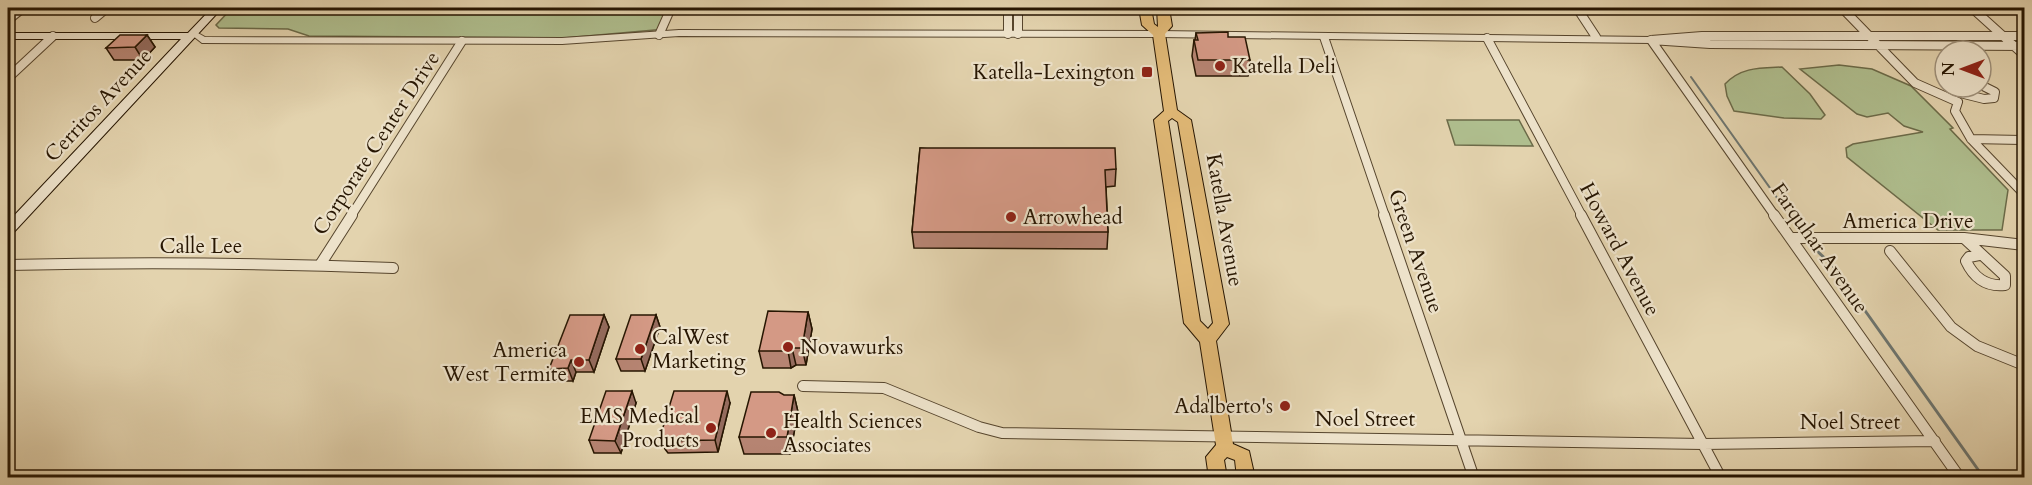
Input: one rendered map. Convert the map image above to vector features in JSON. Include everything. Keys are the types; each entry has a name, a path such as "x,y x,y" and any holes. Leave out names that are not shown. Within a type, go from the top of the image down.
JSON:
{"main road":[{"name":"Cerritos Avenue","path":"8,230 194,36 217,8"},
{"name":"Katella Avenue","path":"1145,8 1148,25 1159,34 1171,112 1184,120 1221,324 1208,340"},
{"name":"Katella Avenue","path":"1159,34 1166,26 1162,8"},
{"path":"8,36 194,36"},
{"name":"Katella Avenue","path":"1171,112 1161,120 1192,324 1208,340 1224,443 1215,457 1218,477"},
{"path":"1224,443 1243,456 1246,477"}],"street":[{"path":"8,21 23,8"},
{"path":"95,18 106,8"},
{"path":"659,35 671,8"},
{"path":"1008,8 1013,34"},
{"path":"1013,34 1018,8"},
{"path":"1577,8 1596,38"},
{"path":"1842,8 1915,83 1958,102"},
{"path":"1972,8 2025,55"},
{"path":"194,36 202,40 561,41 659,35 1159,34 1596,38 1710,44 2025,46"},
{"path":"10,74 52,36"},
{"path":"1650,40 1702,36 2025,36"},
{"name":"Green Avenue","path":"1324,37 1474,477"},
{"name":"Howard Avenue","path":"1487,38 1721,477"},
{"name":"Farquhar Avenue","path":"1650,40 1960,477"},
{"name":"Corporate Center Drive","path":"320,265 462,41"},
{"path":"1960,99 1955,111 1971,139 2025,194"},
{"path":"1971,139 2022,140"},
{"name":"America Drive","path":"1791,238 1964,238 2025,245"},
{"path":"1964,238 1979,255"},
{"path":"1890,251 1951,327 1977,346 2025,365"},
{"name":"Calle Lee","path":"8,266 84,263 320,265 393,268"},
{"name":"Noel Street","path":"803,386 884,388 979,427 1002,433 1165,434 1224,443 1460,439 1703,444 1935,441"}],"green space":[{"path":"232,8 674,8 666,29 564,38 309,36 288,29 219,28 216,25"},
{"path":"1839,65 1872,69 1911,86 1953,128 1950,129 2008,190 2002,230 1938,230 1847,157 1846,148 1853,144 1923,132 1904,126 1888,113 1867,117 1857,114 1800,69"},
{"path":"1782,67 1810,94 1825,115 1821,119 1784,118 1734,111 1727,96 1725,84 1731,78 1744,71"},
{"path":"1447,120 1519,120 1533,146 1455,145"}],"building":[{"path":"1228,32 1228,37 1245,37 1250,60 1198,60 1194,40 1198,40 1196,33"},
{"path":"120,35 147,35 135,47 106,48"},
{"name":"Arrowhead","path":"920,148 1115,148 1116,169 1105,170 1108,232 912,232"},
{"path":"768,311 808,312 802,348 792,348 788,351 759,351"},
{"path":"570,315 604,315 589,360 571,360 568,368 549,369"},
{"path":"631,315 656,315 641,359 616,359"},
{"path":"606,391 632,391 615,441 589,440"},
{"path":"674,391 727,391 715,440 664,441 660,437"},
{"path":"751,392 779,392 784,395 794,395 787,437 739,437"}],"waterway":[{"path":"1691,77 1790,216"},
{"path":"1789,215 1798,227"},
{"path":"1815,249 1834,267 1984,478"}],"place":[{"name":"Katella Deli","path":"1220,66"},
{"name":"Katella-Lexington","path":"1147,72"},
{"name":"Arrowhead","path":"1011,217"},
{"name":"Novawurks","path":"788,347"},
{"name":"CalWest Marketing","path":"640,349"},
{"name":"America West Termite","path":"579,362"},
{"name":"Adalberto's","path":"1285,406"},
{"name":"EMS Medical Products","path":"711,428"},
{"name":"Health Sciences Associates","path":"771,433"}]}
